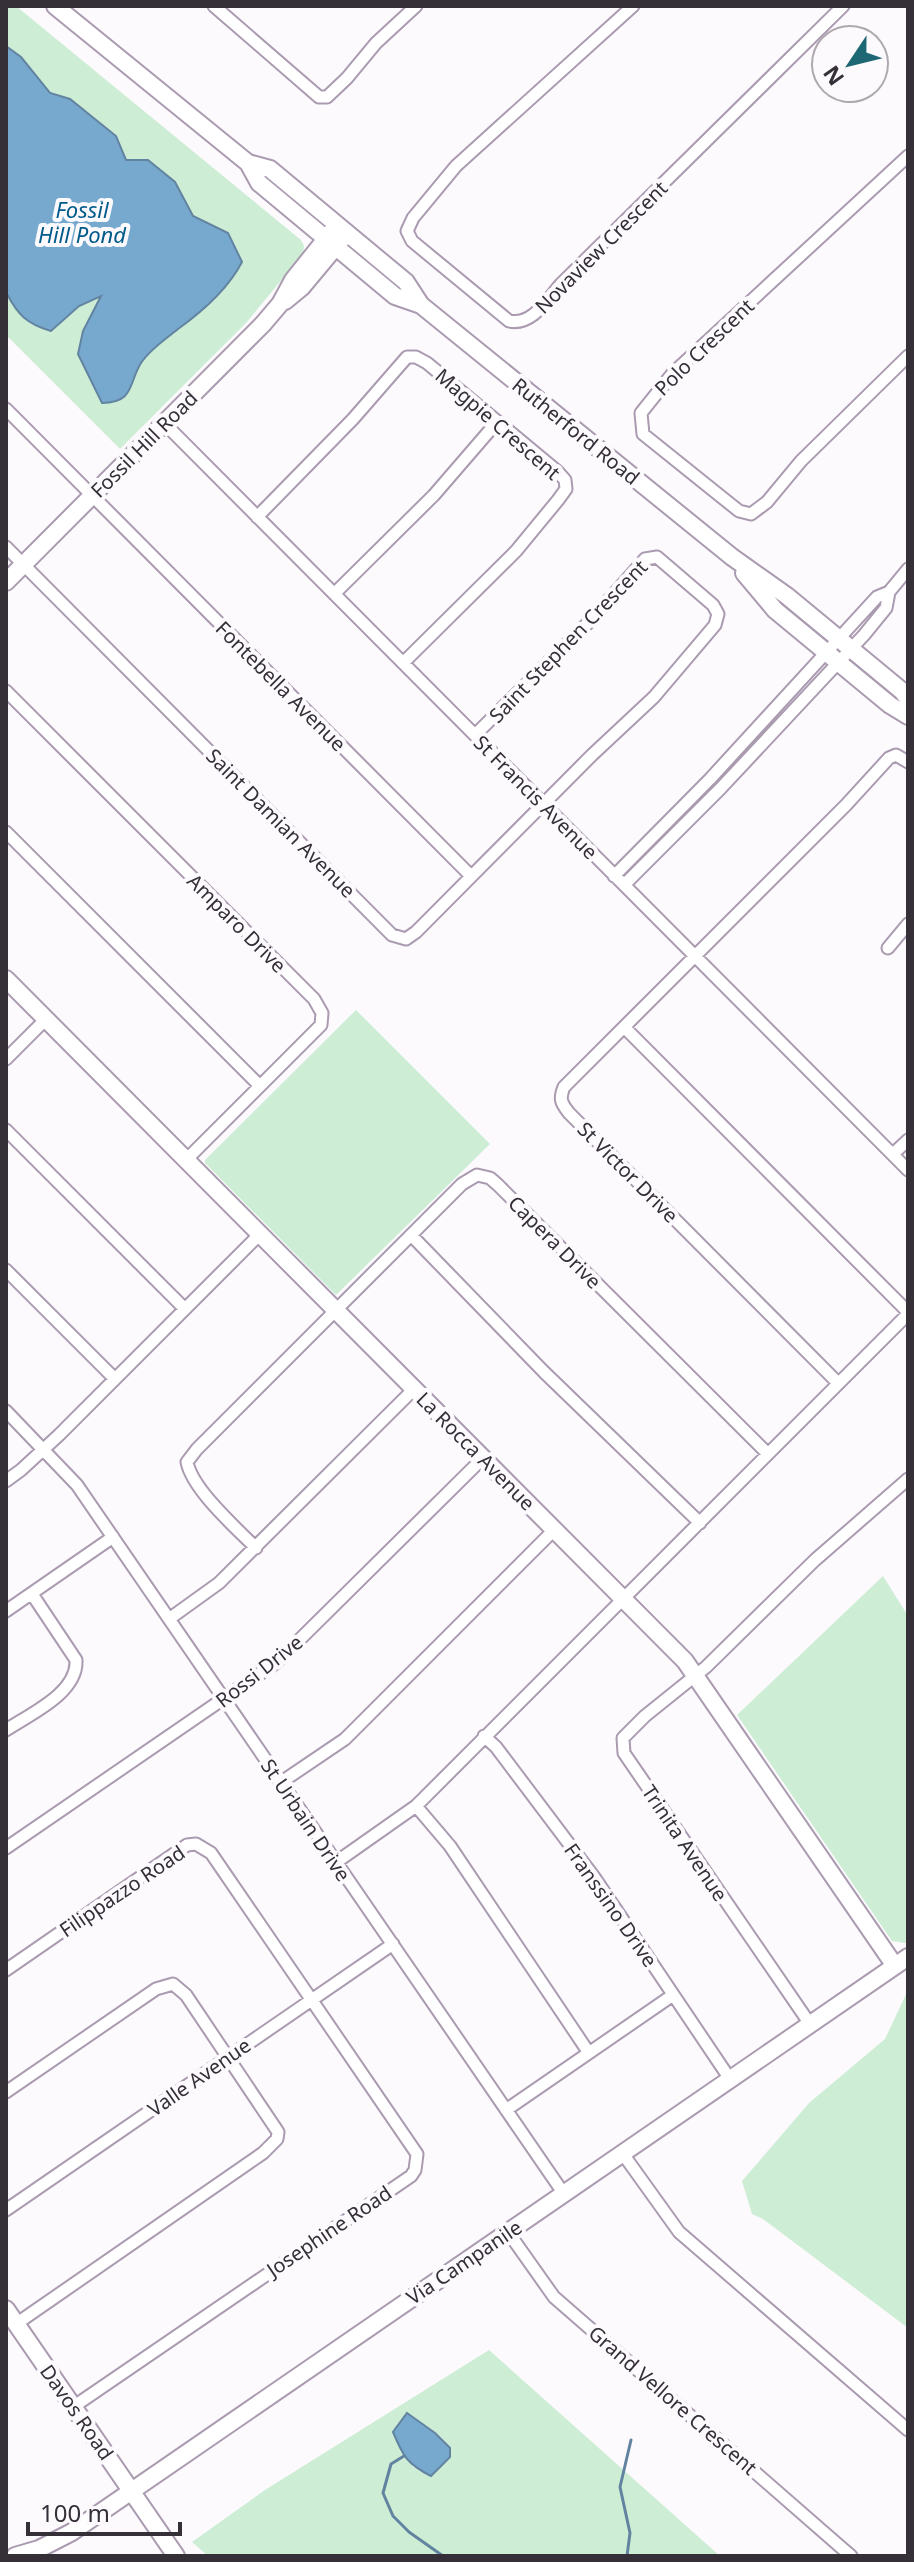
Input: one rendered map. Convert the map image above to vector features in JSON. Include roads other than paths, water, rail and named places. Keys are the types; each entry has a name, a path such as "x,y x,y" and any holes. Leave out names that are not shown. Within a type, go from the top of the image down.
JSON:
{"street":[{"name":"Rutherford Road","path":"55,6 248,163 259,183 395,296 421,305"},
{"path":"214,6 319,97 327,97 376,43 416,6"},
{"name":"Novaview Crescent","path":"633,6 456,166 413,218 407,231 412,241 509,321 520,323 530,319 843,6"},
{"name":"Polo Crescent","path":"908,156 673,373 641,413 643,434 739,511 751,514 767,502 801,461 908,356"},
{"name":"Rutherford Road","path":"248,163 270,169 406,282 421,305 732,557 787,596 908,699"},
{"name":"Fossil Hill Road","path":"6,582 280,304 293,280 342,229"},
{"name":"Magpie Crescent","path":"257,517 353,419 407,357 416,357 427,363 557,471 565,480 566,489 516,551 403,663"},
{"name":"Fontebella Avenue","path":"6,409 471,876"},
{"path":"334,594 434,495 497,422"},
{"name":"St Francis Avenue","path":"165,424 908,1170"},
{"path":"6,547 23,564"},
{"name":"Saint Stephen Crescent","path":"475,735 591,620 645,559 657,557 713,605 718,614 715,625 654,697 543,804"},
{"name":"Rutherford Road","path":"732,557 775,610 890,705 908,716"},
{"name":"Saint Damian Avenue","path":"23,564 392,935 406,939 416,932 543,804"},
{"path":"614,876 832,656 886,608 889,592 908,569"},
{"path":"624,885 731,779 832,656"},
{"name":"Amparo Drive","path":"6,691 314,999 322,1013 321,1025 186,1160"},
{"name":"St Victor Drive","path":"838,1383 561,1103 564,1087 846,805 889,758 896,755 908,762"},
{"path":"6,832 260,1086"},
{"path":"888,948 908,924"},
{"name":"La Rocca Avenue","path":"6,979 696,1676 902,1962"},
{"path":"6,1059 46,1019"},
{"path":"335,1863 416,1806 908,1313 624,1027"},
{"path":"6,1130 185,1309"},
{"path":"893,1154 908,1140"},
{"name":"Capera Drive","path":"256,1548 216,1508 187,1462 335,1310 471,1177 483,1175 490,1178 768,1454"},
{"path":"6,1481 44,1449 260,1234"},
{"path":"411,1235 544,1372 700,1523"},
{"path":"6,1270 115,1379"},
{"path":"169,1619 219,1583 414,1389"},
{"name":"St Urbain Drive","path":"6,1411 77,1485 564,2194"},
{"name":"Rossi Drive","path":"6,1848 277,1662 483,1458"},
{"path":"696,1676 815,1560 908,1479"},
{"path":"280,1783 345,1739 554,1530"},
{"path":"6,1611 113,1537"},
{"path":"6,1730 69,1685 77,1670 76,1660 32,1594"},
{"name":"Trinita Avenue","path":"696,1676 656,1706 623,1738 624,1753 810,2024"},
{"name":"Franssino Drive","path":"484,1736 496,1747 594,1877 730,2079"},
{"path":"416,1806 450,1846 589,2053"},
{"name":"Filippazzo Road","path":"6,1970 187,1845 196,1844 211,1853 312,1999"},
{"name":"Valle Avenue","path":"6,2210 393,1944"},
{"name":"Via Campanile","path":"15,2556 51,2544 131,2491 902,1962"},
{"path":"6,2092 166,1984 179,1987 278,2132 273,2146 16,2324"},
{"path":"506,2110 673,1995"},
{"name":"Josephine Road","path":"73,2407 415,2170 417,2154 411,2143 312,1999"},
{"path":"623,2154 679,2232 908,2430"},
{"name":"Grand Vellore Crescent","path":"508,2232 554,2297 851,2556"},
{"name":"Davos Road","path":"6,2309 176,2556"}],"water":[{"name":"Fossil Hill Pond","path":"6,46 21,57 50,93 70,99 116,136 126,160 148,160 175,182 193,216 228,233 242,262 214,299 149,353 129,390 113,402 102,403 78,354 83,331 101,296 79,306 51,331 24,318 7,294"},
{"path":"407,2413 450,2448 450,2457 431,2476 407,2458 393,2432"}],"waterway":[{"path":"627,2556 630,2533 620,2487 631,2440"},
{"path":"404,2456 391,2464 383,2493 393,2516 409,2532 443,2556"}]}
